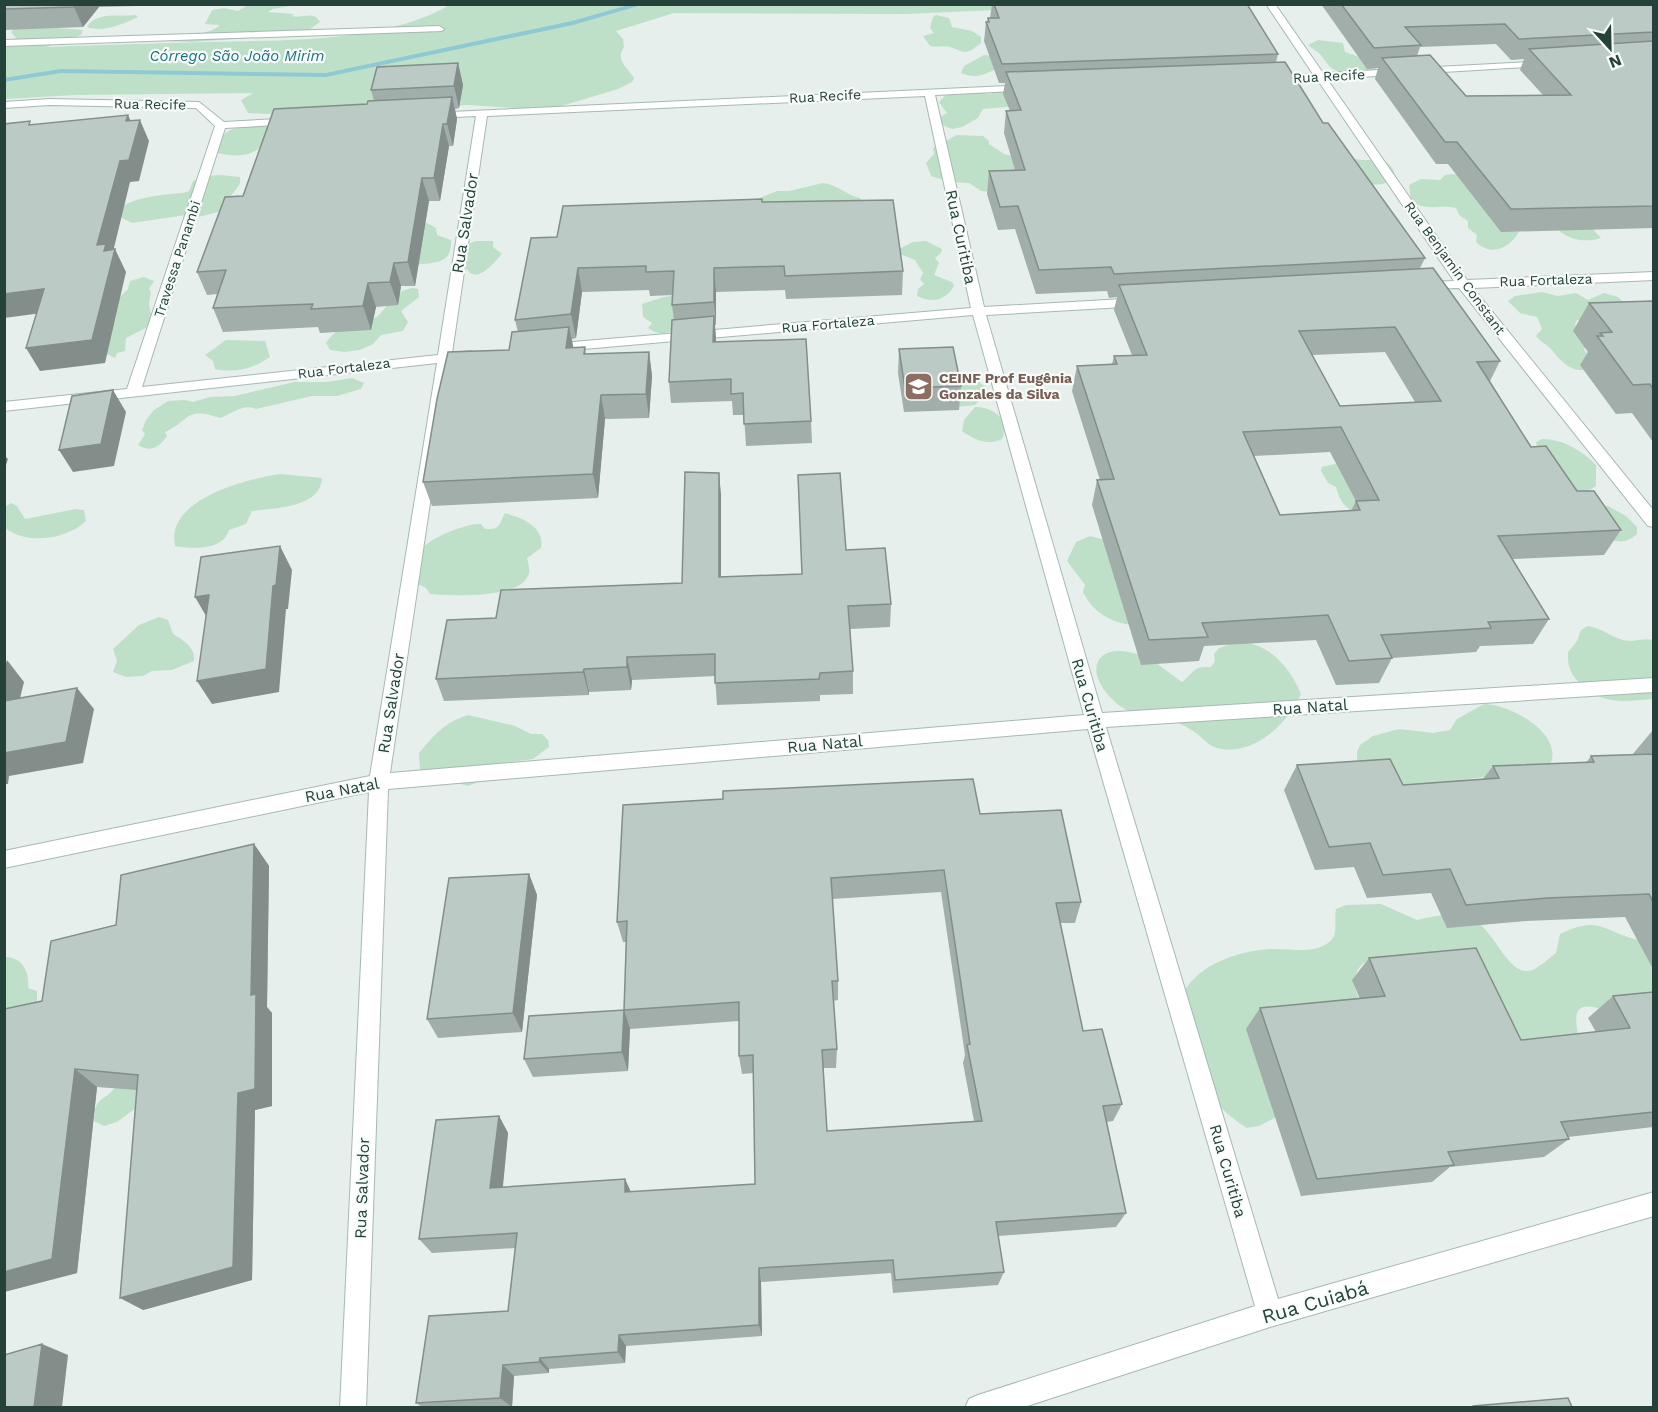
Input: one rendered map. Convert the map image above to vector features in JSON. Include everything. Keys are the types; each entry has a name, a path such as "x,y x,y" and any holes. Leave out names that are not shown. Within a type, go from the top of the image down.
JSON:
{"street":[{"name":"Rua Benjamin Constant","path":"1270,4 1462,283 1653,522"},
{"path":"4,43 439,29"},
{"name":"Rua Recife","path":"1261,79 1558,62"},
{"name":"Rua Recife","path":"423,116 1036,87"},
{"name":"Rua Curitiba","path":"929,91 978,311 1095,722 1270,1314"},
{"name":"Rua Recife","path":"4,105 49,102 199,105 221,125"},
{"name":"Rua Salvador","path":"353,1407 379,782 482,113"},
{"path":"221,125 304,121"},
{"name":"Travessa Panambi","path":"133,393 221,125"},
{"name":"Rua Fortaleza","path":"1403,287 1653,276"},
{"name":"Rua Fortaleza","path":"538,349 978,311 1155,301"},
{"name":"Rua Fortaleza","path":"4,407 490,353"},
{"name":"Rua Natal","path":"4,860 379,782 1095,722 1653,684"},
{"name":"Rua Cuiabá","path":"978,1407 1270,1314 1653,1204"}],"green space":[{"path":"451,4 1023,5 998,10 905,14 674,13 616,31 623,39 621,60 634,78 632,82 618,89 558,107 529,109 469,105 266,114 248,113 241,100 253,93 76,95 5,99 5,45 16,38 11,32 18,25 83,30 81,35 46,47 302,39 366,33 397,26 425,17"},
{"path":"248,5 295,5 268,12 294,14 292,16 296,17 314,16 320,22 306,32 291,35 191,42 166,41 169,36 200,34 219,26 205,24 212,10 224,8 238,11"},
{"path":"136,15 138,17 113,27 93,29 87,27 91,22 102,17"},
{"path":"936,15 949,18 952,27 972,31 981,37 981,43 966,52 948,46 930,46 923,36 934,33 930,28 933,17"},
{"path":"1318,40 1343,43 1345,52 1365,59 1380,72 1377,76 1343,75 1330,67 1320,54 1308,45"},
{"path":"984,55 995,56 1000,70 975,76 961,73 964,66"},
{"path":"1005,86 1018,106 983,109 978,118 962,127 952,129 942,125 940,117 947,113 939,102 946,95 979,92 990,94"},
{"path":"272,123 262,145 252,153 230,155 211,150 223,135 230,131 245,126"},
{"path":"957,135 983,136 989,144 1004,154 1016,157 1022,166 993,192 981,191 969,183 950,182 931,176 926,163 934,154 933,148"},
{"path":"1352,158 1383,161 1393,169 1396,178 1383,184 1371,185"},
{"path":"1445,175 1466,176 1591,227 1601,238 1578,240 1558,229 1518,229 1519,232 1515,238 1500,249 1482,247 1476,242 1477,235 1468,228 1468,221 1459,215 1456,208 1428,207 1411,201 1409,185 1421,179 1440,180"},
{"path":"206,176 240,177 240,184 230,197 232,203 218,212 198,217 186,215 132,223 120,217 121,207 132,201 186,192 189,191 193,181"},
{"path":"823,183 860,198 865,212 732,203 757,199 777,191 789,191"},
{"path":"427,223 436,228 437,235 451,240 451,248 449,254 441,261 415,265 419,224"},
{"path":"476,241 493,241 493,247 502,254 483,272 473,274 463,264 464,246"},
{"path":"926,241 942,249 935,258 939,263 934,275 952,282 954,286 947,295 933,300 917,296 918,289 924,284 920,279 923,273 915,260 900,254 899,249 913,242"},
{"path":"144,277 154,281 149,289 152,319 146,328 126,338 125,351 117,353 115,358 101,351 115,321 120,297 128,289 130,281"},
{"path":"413,288 418,289 419,297 401,311 408,322 403,331 381,335 373,344 360,350 344,352 330,350 326,343 332,335 346,327 374,319 397,294"},
{"path":"717,288 710,300 676,329 662,333 648,328 652,323 643,317 642,304 664,297"},
{"path":"1542,292 1558,296 1576,293 1588,300 1604,293 1618,297 1622,301 1616,329 1600,323 1577,320 1575,324 1586,346 1584,350 1588,354 1588,369 1576,370 1562,361 1536,336 1542,329 1537,317 1520,313 1508,301 1515,296"},
{"path":"226,340 265,341 270,357 244,369 215,369 213,361 205,355"},
{"path":"952,376 976,379 985,387 983,396 975,405 956,407"},
{"path":"352,378 364,383 361,389 337,396 312,396 256,409 242,408 220,418 200,413 194,414 165,432 167,436 158,446 147,449 138,445 145,434 142,430 146,420 154,410 168,401 193,402 210,397 235,396 294,382 327,382"},
{"path":"975,407 988,409 999,416 1004,426 1002,439 992,442 981,441 962,431 964,420"},
{"path":"1542,439 1564,443 1578,450 1596,465 1596,486 1580,496 1540,458 1536,442"},
{"path":"1351,460 1357,514 1343,503 1336,487 1328,483 1321,471 1322,467"},
{"path":"280,474 322,478 320,488 314,495 295,505 252,511 246,524 229,530 226,537 213,545 198,548 175,546 175,530 183,516 195,504 211,494 230,487"},
{"path":"11,503 17,506 25,519 76,509 84,510 86,521 57,536 24,537 5,528 5,507"},
{"path":"1608,506 1626,516 1637,527 1637,534 1625,541 1612,540 1599,507"},
{"path":"505,513 531,524 541,540 541,548 527,558 529,574 522,583 498,592 453,595 430,594 426,588 412,581 419,555 427,544 441,535 475,524 481,524 485,529 497,527"},
{"path":"1090,536 1109,541 1131,625 1109,619 1092,605 1083,592 1085,585 1067,561 1076,542"},
{"path":"159,617 168,620 173,634 191,648 194,661 172,670 152,671 143,676 126,677 113,672 117,661 113,649 139,625"},
{"path":"1588,626 1624,640 1653,640 1653,699 1615,701 1607,699 1590,692 1575,678 1569,666 1568,652 1577,641 1581,630"},
{"path":"1236,642 1248,643 1268,651 1291,674 1301,694 1287,717 1266,737 1241,748 1228,750 1214,747 1180,724 1161,717 1130,712 1110,697 1097,675 1096,666 1106,654 1126,651 1151,660 1182,682 1194,670 1211,667 1215,661 1214,654 1219,648"},
{"path":"1484,704 1495,705 1522,716 1544,734 1551,745 1552,757 1548,769 1468,779 1460,782 1440,799 1366,776 1357,759 1360,745 1373,736 1399,729 1433,733 1450,730 1457,719"},
{"path":"468,715 515,726 531,734 542,734 548,740 549,747 533,759 502,763 488,778 468,786 427,774 420,769 419,753 430,740 446,725"},
{"path":"1381,904 1417,920 1453,915 1476,922 1490,935 1509,961 1524,971 1533,970 1556,953 1560,934 1584,925 1601,926 1640,940 1653,907 1653,1014 1624,1018 1597,1008 1588,1006 1582,1008 1576,1016 1580,1042 1545,1087 1430,956 1417,954 1373,958 1361,965 1356,976 1355,988 1360,1001 1280,1115 1259,1126 1247,1128 1214,1100 1184,1061 1177,1036 1178,1010 1182,995 1198,975 1220,961 1258,950 1319,948 1333,938 1336,909 1346,905"},
{"path":"5,957 16,960 24,966 28,976 28,988 37,991 37,1002 5,1040"},
{"path":"131,1041 141,1104 117,1122 104,1126 94,1121 94,1113 98,1103 111,1092 118,1082"}],"building":[{"path":"4,4 76,4 74,7 4,9"},
{"path":"994,4 1247,4 1278,54 1002,64 986,22 989,22 988,18 999,18"},
{"path":"1341,4 1653,4 1653,32 1519,39 1505,24 1405,27 1421,45 1374,48"},
{"path":"1653,41 1653,206 1511,209 1457,142 1445,142 1382,58 1430,55 1466,96 1571,95 1529,49"},
{"path":"1285,62 1323,123 1328,123 1425,258 1114,274 1111,267 1039,270 1018,206 1000,207 989,171 1025,170 1006,111 1021,110 1006,72"},
{"path":"458,63 454,86 371,90 377,67"},
{"path":"452,97 447,124 443,124 434,178 422,178 408,262 394,263 390,282 368,283 363,306 311,309 313,304 213,308 226,270 197,272 225,197 243,196 274,109"},
{"path":"128,115 126,121 140,120 129,160 120,161 97,245 106,244 104,251 115,249 92,340 26,348 44,289 4,294 4,124 30,121 29,125"},
{"path":"762,199 762,202 893,200 903,271 785,276 784,266 714,268 714,302 672,305 674,271 646,272 646,266 578,268 571,314 515,320 531,238 557,237 563,206"},
{"path":"1433,268 1500,361 1477,362 1531,447 1546,446 1577,491 1594,491 1621,530 1498,536 1549,619 1488,622 1491,628 1381,635 1392,658 1349,661 1328,615 1202,623 1208,637 1149,640 1097,480 1114,479 1077,366 1117,364 1114,356 1147,355 1119,285","holes":["1395,327 1441,401 1340,406 1299,331","1341,427 1379,500 1356,501 1360,510 1280,515 1243,432"]},
{"path":"1653,301 1653,389 1650,384 1633,385 1597,336 1603,336 1600,333 1612,332 1589,303"},
{"path":"714,316 713,342 806,339 811,421 744,424 743,393 731,394 731,379 669,382 672,320"},
{"path":"569,327 566,348 585,347 584,354 649,352 646,394 601,395 593,474 423,482 437,399 448,352 509,350 512,332"},
{"path":"953,347 961,386 905,388 899,349"},
{"path":"113,390 101,444 59,450 72,396"},
{"path":"685,472 719,473 719,577 802,574 798,475 840,473 846,550 885,548 891,604 848,606 853,671 820,673 819,679 715,683 715,654 627,657 627,667 584,669 583,672 436,679 447,620 496,618 501,590 682,583"},
{"path":"280,546 276,585 273,586 266,669 197,681 209,595 195,597 201,557"},
{"path":"77,688 66,742 4,753 4,701"},
{"path":"1653,754 1653,902 1649,894 1547,898 1466,905 1450,869 1383,875 1370,843 1329,847 1297,765 1390,759 1403,785 1499,778 1493,766 1594,762 1591,756"},
{"path":"973,779 980,814 1061,810 1081,902 1056,903 1083,1031 1102,1029 1122,1104 1103,1106 1126,1213 996,1222 1004,1272 895,1280 893,1260 759,1268 759,1325 619,1335 618,1352 540,1358 539,1362 503,1365 500,1398 416,1403 429,1316 508,1311 517,1233 419,1239 436,1120 499,1116 490,1188 625,1179 625,1192 755,1184 753,1055 739,1056 739,1002 624,1010 627,921 617,922 623,805 723,799 723,791","holes":["944,870 970,1044 967,1045 982,1121 827,1131 822,1050 837,1049 832,981 838,981 831,878"]},
{"path":"254,844 251,995 256,994 255,1089 238,1093 233,1267 120,1298 138,1075 75,1069 52,1259 4,1272 4,1009 42,1001 51,941 116,925 121,875"},
{"path":"529,874 513,1013 427,1019 449,878"},
{"path":"1476,948 1521,1040 1630,1028 1613,996 1653,992 1653,1112 1561,1122 1569,1139 1448,1152 1454,1165 1317,1179 1260,1008 1385,996 1369,958"},
{"path":"624,1010 622,1052 524,1059 529,1016"},
{"path":"42,1344 34,1407 4,1407 4,1355"},
{"path":"1568,1398 1572,1407 1473,1407 1473,1406"}],"waterway":[{"name":"Córrego São João Mirim","path":"4,80 61,71 326,75 573,23 642,4"}],"place":[{"name":"CEINF Prof Eugênia Gonzales da Silva","path":"918,386"}]}
